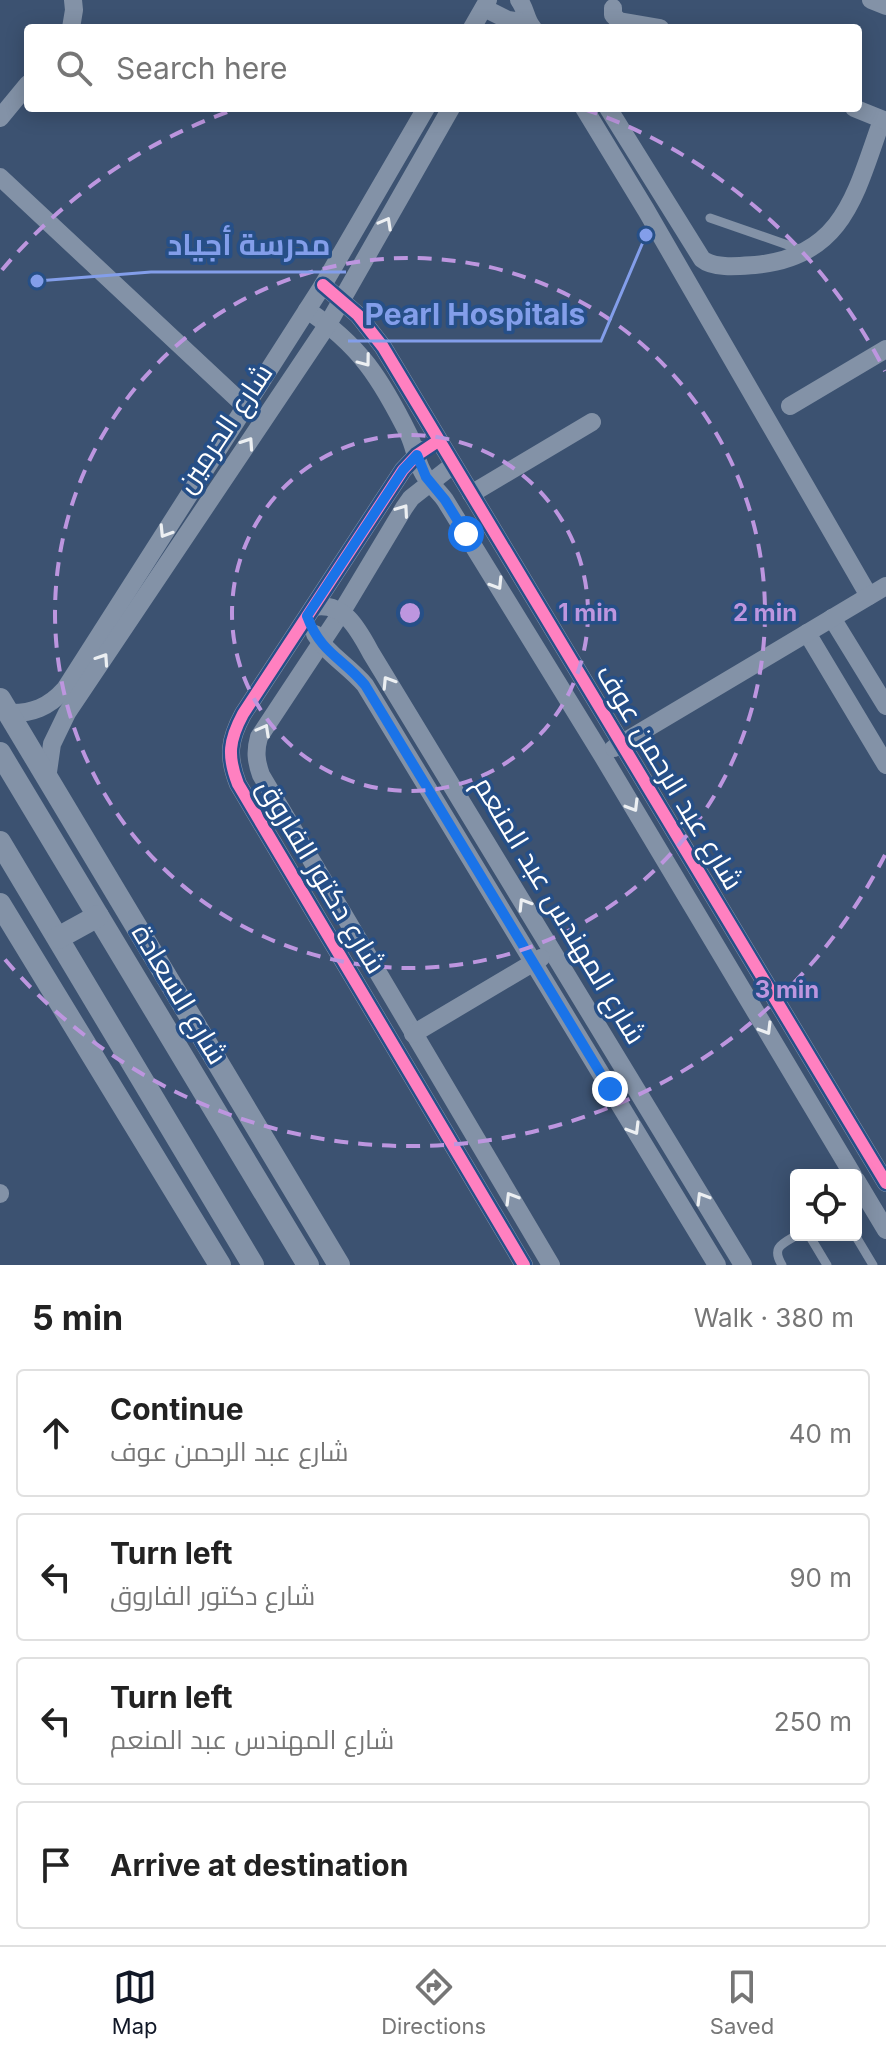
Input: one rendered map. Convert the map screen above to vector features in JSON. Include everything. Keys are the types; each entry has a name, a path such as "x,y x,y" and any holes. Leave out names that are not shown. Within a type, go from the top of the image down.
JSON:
{"street":[{"path":"72,24 73,0"},
{"path":"499,23 512,0"},
{"path":"519,0 531,24"},
{"path":"871,0 886,6"},
{"path":"474,24 486,4 499,23"},
{"path":"613,8 613,15 619,21 637,24"},
{"path":"499,23 526,24"},
{"path":"0,118 24,89"},
{"path":"610,112 702,259 708,264 745,266 786,260 805,251 830,233 849,208 884,120 862,111"},
{"name":"شارع الحرمين","path":"4,706 34,711 46,706 65,689 323,285 424,112"},
{"name":"شارع الحرمين","path":"47,779 52,744 67,713 328,324 449,112"},
{"path":"586,112 869,596"},
{"path":"631,187 650,176"},
{"path":"1,177 245,406"},
{"path":"646,210 665,200"},
{"name":"شارع عبد الرحمن عوف","path":"323,285 343,300 383,347 886,1183"},
{"name":"شارع عبد الرحمن عوف","path":"307,310 342,335 365,361 404,426 422,470 451,509 602,755 849,1169"},
{"path":"790,406 886,349"},
{"path":"471,494 592,422"},
{"name":"شارع دكتور الفاروق","path":"438,441 417,455 403,470 234,730 230,748 231,767 238,784 524,1265"},
{"name":"شارع دكتور الفاروق","path":"453,465 411,498 404,508 341,613 259,737 256,763 551,1265"},
{"path":"602,755 886,586"},
{"path":"310,612 328,606 341,613"},
{"name":"شارع المهندس عبد المنعم","path":"310,612 321,643 365,685 717,1265"},
{"name":"شارع المهندس عبد المنعم","path":"341,613 361,634 743,1265"},
{"path":"832,618 886,706"},
{"path":"807,633 886,765"},
{"path":"4,706 339,1265"},
{"name":"شارع السعادة","path":"0,753 308,1265"},
{"path":"238,784 261,775"},
{"path":"0,842 253,1265"},
{"path":"0,904 220,1265"},
{"path":"58,938 98,916"},
{"path":"413,1034 553,951"},
{"path":"184,1007 185,1061"},
{"path":"145,1141 194,1167"},
{"path":"862,1195 886,1230"}],"lane":[{"path":"710,218 805,251"},
{"path":"782,1265 776,1252 779,1246 790,1239"},
{"path":"813,1241 827,1265"},
{"path":"859,1241 873,1265"}],"cycle path":[{"path":"323,285 358,315 383,347 886,1183"},
{"path":"438,441 417,455 403,470 243,714 232,740 231,756 238,784 524,1265"}],"place":[{"name":"Pearl Hospitals","path":"646,235"},
{"name":"مدرسة أجياد","path":"37,281"}],"route":[{"path":"466,534 426,477 417,455 403,470 307,616 321,643 365,685 610,1089"}]}
